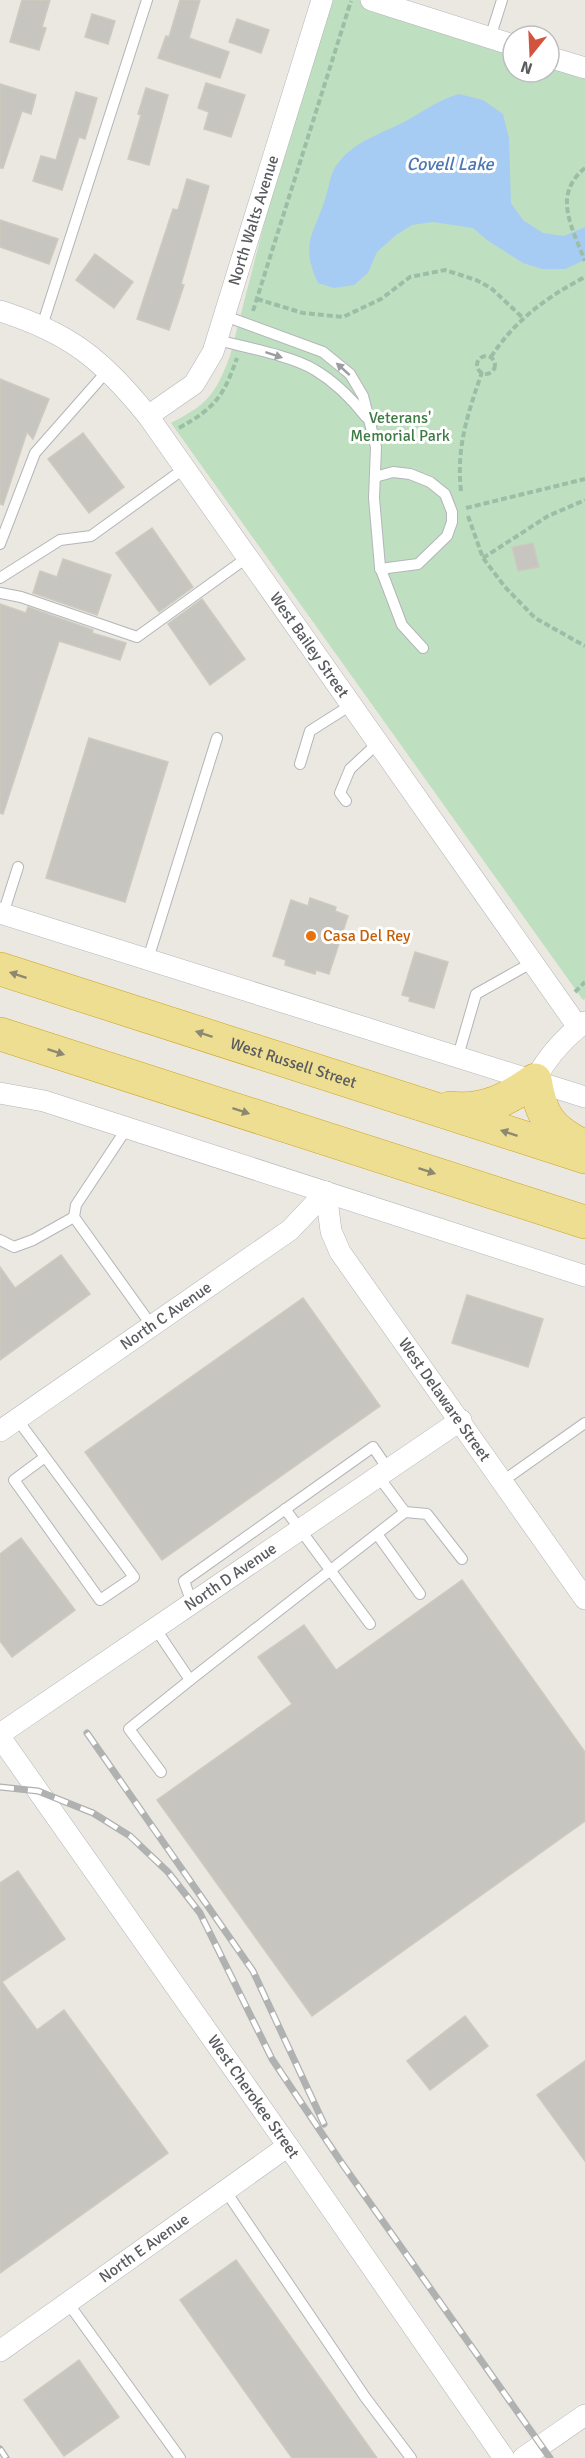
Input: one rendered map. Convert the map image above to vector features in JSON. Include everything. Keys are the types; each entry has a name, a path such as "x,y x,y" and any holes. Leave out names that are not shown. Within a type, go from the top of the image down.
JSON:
{"highway":[{"name":"West Russell Street","path":"0,969 585,1157"},
{"path":"0,1034 585,1222"},
{"path":"416,1102 454,1108 490,1106 512,1096 535,1080 538,1101 544,1118 555,1130 585,1148"}],"street":[{"name":"North Walts Avenue","path":"148,416 194,384 207,364 225,316 322,0"},
{"path":"371,0 501,41"},
{"path":"561,61 585,68"},
{"name":"West Bailey Street","path":"0,311 42,326 72,341 108,370 148,416 533,962 582,1025 555,1050 535,1080"},
{"path":"2,914 585,1097"},
{"path":"0,1094 44,1101 585,1275"},
{"name":"North C Avenue","path":"9,1425 290,1230 326,1192"},
{"name":"West Delaware Street","path":"326,1192 331,1231 340,1252 461,1420 585,1599"},
{"name":"North D Avenue","path":"0,1735 461,1420"},
{"name":"West Cherokee Street","path":"0,1735 504,2458"},
{"name":"North E Avenue","path":"0,2351 288,2146"},
{"path":"524,2458 585,2415"}],"lane":[{"path":"42,326 147,0"},
{"path":"490,38 502,0"},
{"path":"225,316 323,352 350,374 363,396 376,447 374,498 381,569 402,625 423,648"},
{"path":"217,340 314,369 350,397 368,420"},
{"path":"0,544 35,453 108,370"},
{"path":"0,578 60,540 91,536 185,468"},
{"path":"375,477 393,472 410,474 430,482 442,490 448,498 452,512 452,522 447,536 418,564 381,569"},
{"path":"0,593 21,597 137,637 248,557"},
{"path":"300,764 310,731 351,705"},
{"path":"148,959 217,738"},
{"path":"346,801 340,793 350,769 378,743"},
{"path":"2,914 18,867"},
{"path":"458,1056 476,994 533,962"},
{"path":"127,1128 76,1205 74,1217 152,1326"},
{"path":"0,1240 14,1247 33,1240 74,1217"},
{"path":"503,1481 585,1423"},
{"path":"9,1425 45,1457 134,1577 100,1600 14,1480 45,1457"},
{"path":"192,1603 184,1581 373,1448 383,1473 405,1512"},
{"path":"285,1509 370,1624"},
{"path":"161,1772 129,1729 405,1512 428,1514 462,1559"},
{"path":"377,1534 420,1594"},
{"path":"155,1628 190,1680"},
{"path":"225,2190 365,2397 411,2458"},
{"path":"68,2303 180,2458"}],"path":[{"path":"249,324 351,0"},
{"path":"585,168 573,179 566,194 572,228 585,261"},
{"path":"257,299 303,313 343,317 381,298 410,277 445,270 476,280 490,288 523,318"},
{"path":"491,357 502,339 523,318 562,289 585,278"},
{"path":"163,437 204,414 216,402 230,380 242,346"},
{"path":"485,356 491,357 495,361 495,369 488,374 482,372 477,365 479,359 485,356"},
{"path":"482,372 464,423 460,490 483,558 505,587 536,618 585,646"},
{"path":"466,508 585,479"},
{"path":"483,558 548,516 585,500"}],"green space":[{"name":"Veterans' Memorial Park","path":"322,0 371,0 501,41 501,84 561,84 561,61 585,68 585,999 583,1000 171,423 194,410 209,397 220,380 230,356"}],"water":[{"name":"Covell Lake","path":"459,94 483,100 503,114 509,138 511,203 523,220 543,233 564,236 585,227 585,260 565,269 542,269 523,263 487,240 473,228 433,222 412,225 396,235 377,252 368,273 354,285 334,288 318,283 312,269 309,247 336,166 361,143"}],"building":[{"path":"22,0 50,0 42,27 46,28 39,50 10,42"},
{"path":"180,0 200,0 189,38 229,52 220,78 158,58 166,36 169,37"},
{"path":"92,14 115,21 108,44 85,37"},
{"path":"237,19 269,30 261,53 229,42"},
{"path":"206,83 245,95 231,137 204,129 209,112 198,108"},
{"path":"0,84 36,95 31,114 22,111 3,168 0,168"},
{"path":"146,88 168,95 149,165 128,159"},
{"path":"76,92 97,98 85,139 79,137 62,190 33,181 41,156 56,160"},
{"path":"187,179 209,186 181,284 184,285 169,330 137,319 173,209 178,210"},
{"path":"0,220 58,239 49,264 0,247"},
{"path":"95,254 133,282 114,308 76,280"},
{"path":"0,379 49,399 33,439 27,432 3,505 0,504"},
{"path":"83,433 124,487 89,513 48,459"},
{"path":"152,528 193,587 159,612 116,553"},
{"path":"533,543 539,567 518,571 512,547"},
{"path":"63,559 111,575 97,615 33,593 40,571 57,577"},
{"path":"202,599 245,659 210,685 168,624"},
{"path":"0,604 26,613 28,607 93,630 92,633 126,643 120,660 59,641 3,814 0,813"},
{"path":"89,738 168,762 125,902 46,878"},
{"name":"Casa Del Rey","path":"310,898 336,907 335,911 348,916 329,974 316,970 315,974 285,965 286,960 273,956 291,900 308,906"},
{"path":"415,952 448,962 434,1008 409,1001 410,997 402,995"},
{"path":"61,1255 90,1294 0,1360 0,1267 15,1288"},
{"path":"467,1295 543,1319 528,1367 452,1343"},
{"path":"303,1298 380,1406 162,1560 85,1452"},
{"path":"21,1538 75,1610 12,1657 0,1641 0,1554"},
{"path":"462,1580 585,1752 585,1821 312,2016 157,1800 292,1704 258,1657 304,1625 336,1670"},
{"path":"18,1871 65,1939 2,1982 37,2030 64,2010 168,2153 0,2273 0,1883"},
{"path":"465,2016 488,2046 430,2090 407,2061"},
{"path":"585,2061 585,2161 537,2095"},
{"path":"236,2260 377,2458 292,2458 180,2300"},
{"path":"79,2360 119,2417 64,2456 24,2400"}],"railway":[{"path":"87,1733 253,1971 324,2124"},
{"path":"0,1787 38,1791 93,1813 130,1836 168,1872 200,1913 272,2059 341,2162 550,2458"},
{"path":"0,2449 6,2458"}],"place":[{"name":"Casa Del Rey","path":"311,936"}]}
